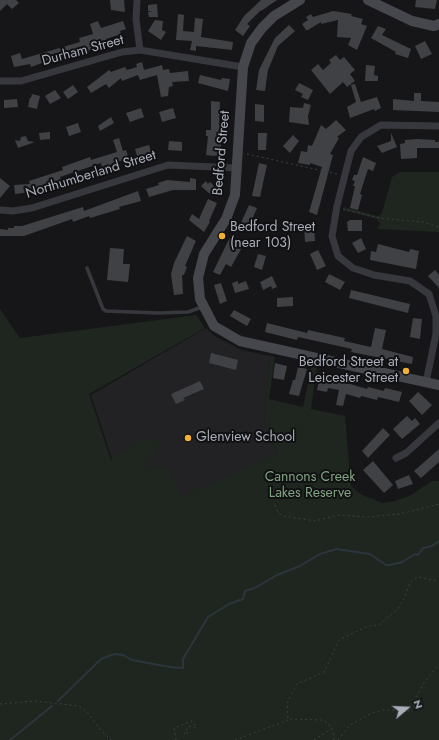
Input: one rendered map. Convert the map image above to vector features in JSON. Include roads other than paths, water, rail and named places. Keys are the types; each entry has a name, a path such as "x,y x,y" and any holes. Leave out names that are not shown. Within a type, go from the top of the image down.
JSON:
{"street":[{"path":"137,0 136,19 140,50"},
{"name":"Bedford Street","path":"300,0 274,16 262,28 251,43 243,67 238,168 232,205 226,219 204,254 198,278 198,289 203,307 214,326 240,341 439,385"},
{"path":"368,0 412,21 434,26 439,24"},
{"name":"Durham Street","path":"0,81 21,81 122,52 140,50 243,67"},
{"path":"426,382 436,328 436,316 429,294 410,281 374,275 353,268 344,262 334,247 332,236 337,207 351,151 361,137 381,125 439,126"},
{"name":"Northumberland Street","path":"0,210 13,211 32,208 168,166 238,168"},
{"path":"396,458 406,453 439,423"}],"lane":[{"path":"87,268 103,309 106,311 163,313 188,312 203,307"}],"waterway":[{"path":"58,701 101,659 114,654 123,655 132,660 183,668 183,659 208,617 229,604 243,599 245,591 255,588 277,575 300,566 320,554 337,549 370,554 386,565 390,565 402,562 415,554 418,555 423,548 432,546 439,541"},
{"path":"10,740 52,706"}],"place":[{"name":"Bedford Street (near 103)","path":"222,236"},
{"name":"Bedford Street at Leicester Street","path":"406,371"},
{"name":"Glenview School","path":"188,438"}],"park label":[{"name":"Cannons Creek Lakes Reserve","path":"310,486"}]}
